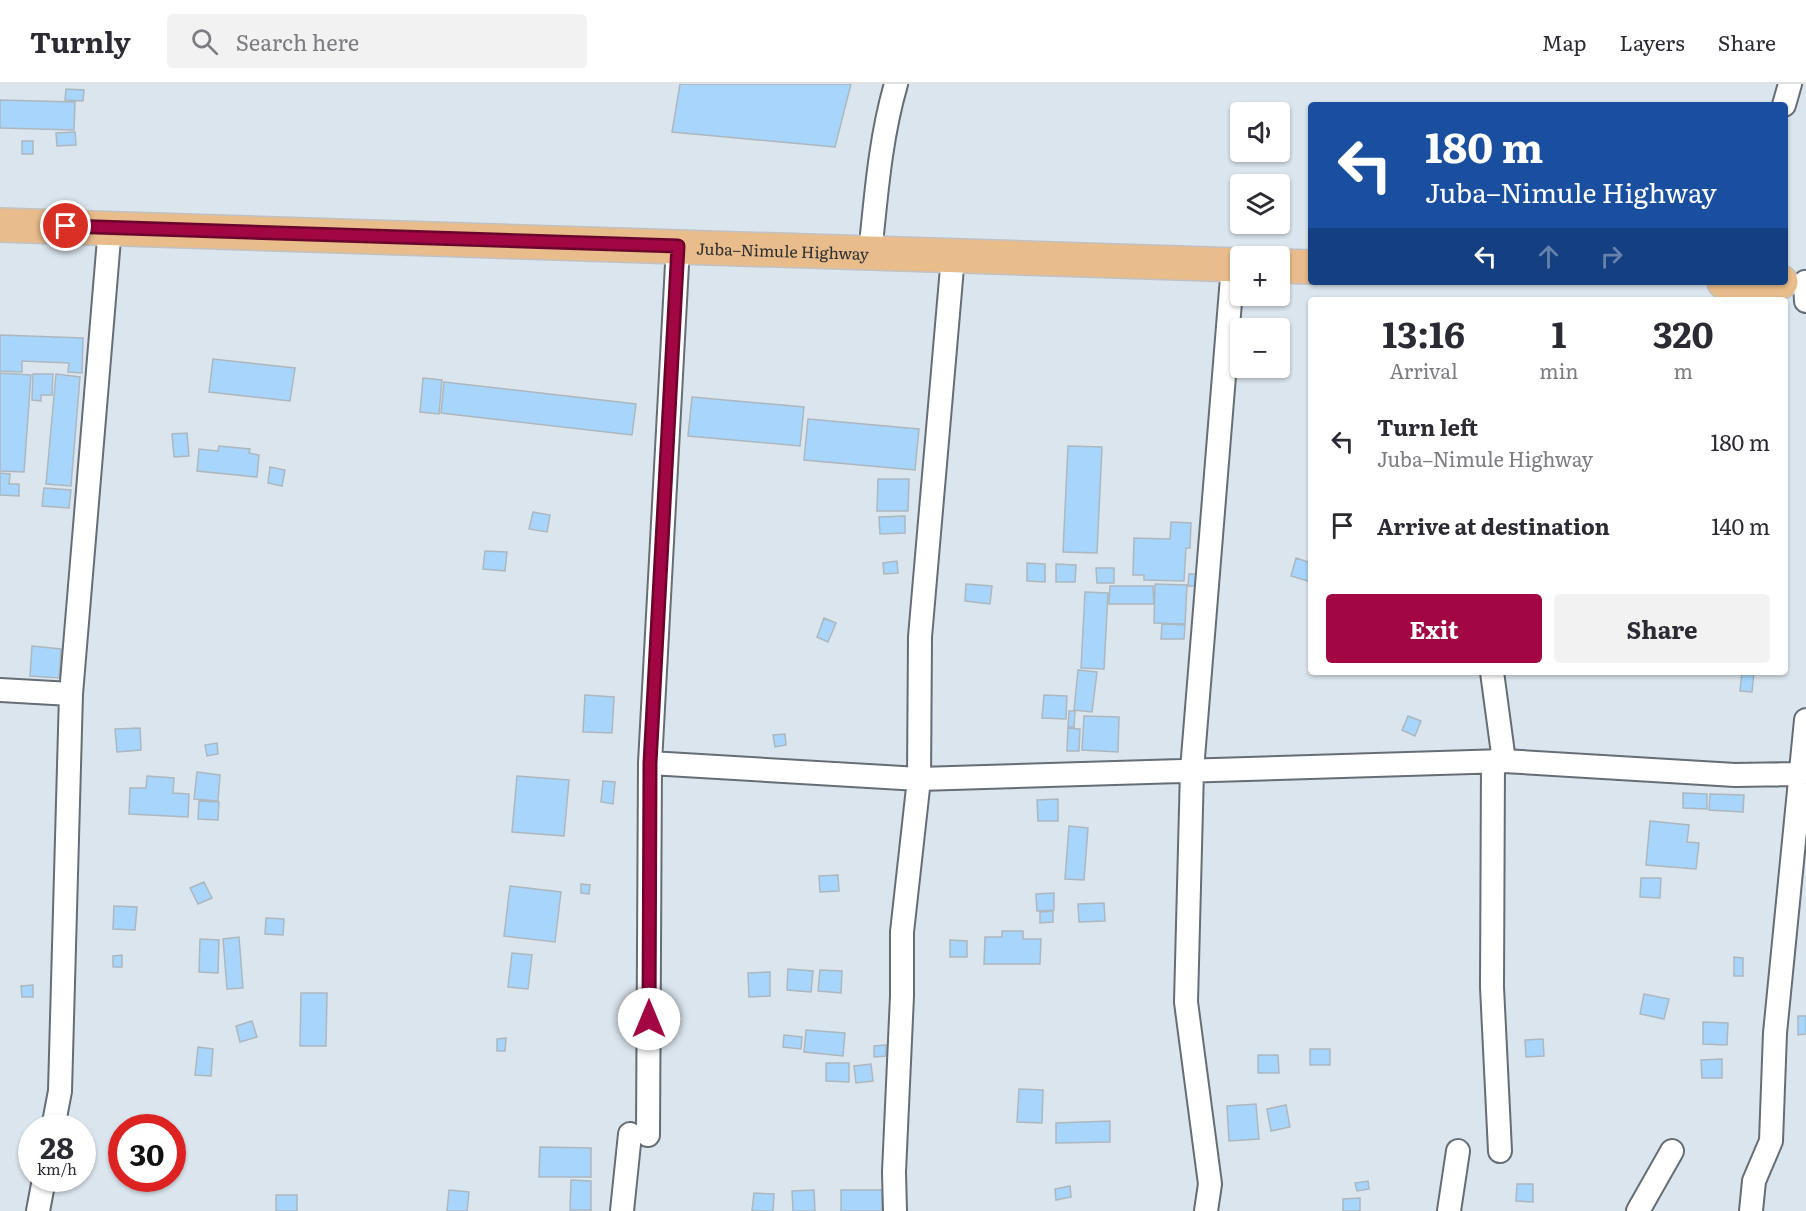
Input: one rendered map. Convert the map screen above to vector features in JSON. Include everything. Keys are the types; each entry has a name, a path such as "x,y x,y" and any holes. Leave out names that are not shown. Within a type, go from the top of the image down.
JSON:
{"main road":[{"name":"Juba–Nimule Highway","path":"0,225 1230,265"},
{"path":"1290,266 1308,267"},
{"path":"1788,282 1806,282"}],"street":[{"path":"870,254 880,164 889,108 896,84"},
{"path":"1785,102 1790,84"},
{"path":"55,1114 60,1091 71,694 110,227"},
{"path":"622,1211 639,1135 650,763 678,246"},
{"path":"895,1211 894,1172 902,996 902,932 919,779 920,637 953,256"},
{"path":"1806,282 1806,301"},
{"path":"1206,1211 1210,1184 1186,1002 1192,770 1233,306"},
{"path":"1492,675 1498,761 1492,987 1500,1151"},
{"path":"0,690 71,694"},
{"path":"1751,1211 1754,1180 1771,1141 1775,1033 1806,720"},
{"path":"650,763 919,779 1498,761 1735,775 1801,774"},
{"path":"1449,1211 1458,1151"},
{"path":"1638,1211 1672,1151"},
{"path":"38,1211 42,1192"}],"building":[{"path":"680,84 851,84 835,147 672,132"},
{"path":"66,89 84,90 83,101 65,100"},
{"path":"0,100 75,102 74,130 0,128"},
{"path":"75,132 76,145 57,146 56,133"},
{"path":"22,141 33,141 33,154 22,154"},
{"path":"0,335 83,338 82,373 68,372 69,363 22,361 22,372 0,371"},
{"path":"213,359 295,368 290,401 209,392"},
{"path":"0,373 31,375 24,472 0,471"},
{"path":"33,374 53,374 52,395 41,395 41,401 32,400"},
{"path":"56,374 80,377 71,486 46,484"},
{"path":"423,378 442,380 439,414 420,412"},
{"path":"444,382 636,404 632,435 441,413"},
{"path":"692,397 804,407 800,446 688,436"},
{"path":"808,419 919,429 915,470 804,460"},
{"path":"187,433 189,456 174,457 172,434"},
{"path":"219,446 250,449 249,453 259,455 257,477 197,471 199,449 218,451"},
{"path":"1068,446 1102,447 1097,553 1063,552"},
{"path":"270,467 285,470 282,486 268,483"},
{"path":"0,473 10,474 9,484 19,484 19,496 0,495"},
{"path":"878,479 909,479 908,511 877,511"},
{"path":"44,488 71,490 69,508 42,506"},
{"path":"533,512 550,515 547,532 529,529"},
{"path":"905,516 905,533 880,534 879,517"},
{"path":"1171,522 1191,523 1190,548 1186,548 1184,581 1144,580 1144,575 1133,575 1134,538 1170,539"},
{"path":"485,551 507,552 505,571 483,569"},
{"path":"1296,558 1308,562 1308,581 1291,576"},
{"path":"897,561 898,573 884,574 883,563"},
{"path":"1027,563 1045,564 1045,582 1027,581"},
{"path":"1056,564 1076,565 1075,582 1056,582"},
{"path":"1096,568 1114,568 1114,583 1097,583"},
{"path":"1189,574 1202,574 1201,586 1188,586"},
{"path":"966,584 992,586 990,604 965,601"},
{"path":"1155,584 1187,585 1185,624 1154,623"},
{"path":"1110,586 1153,586 1154,604 1109,604"},
{"path":"1085,592 1108,593 1104,669 1081,668"},
{"path":"824,618 836,623 828,642 817,637"},
{"path":"1162,624 1185,625 1184,639 1161,639"},
{"path":"32,646 61,649 59,678 30,676"},
{"path":"1078,670 1097,672 1092,712 1074,710"},
{"path":"1742,675 1754,675 1752,692 1740,691"},
{"path":"585,695 614,697 612,733 583,732"},
{"path":"1044,695 1067,696 1066,719 1042,718"},
{"path":"1069,711 1075,711 1074,727 1068,727"},
{"path":"1084,716 1119,717 1118,752 1082,750"},
{"path":"1408,716 1421,721 1415,736 1402,730"},
{"path":"140,728 141,750 117,752 115,729"},
{"path":"1068,728 1080,729 1079,751 1067,751"},
{"path":"785,734 786,745 775,747 773,735"},
{"path":"217,743 218,754 207,756 205,745"},
{"path":"197,772 220,775 218,801 194,799"},
{"path":"147,776 174,778 173,793 189,794 188,817 129,814 130,788 146,788"},
{"path":"517,776 569,780 564,836 512,832"},
{"path":"603,781 615,782 613,804 601,802"},
{"path":"1683,793 1707,794 1707,809 1683,808"},
{"path":"1710,794 1744,795 1743,812 1709,810"},
{"path":"1058,799 1058,821 1038,821 1037,800"},
{"path":"199,801 219,802 218,820 198,819"},
{"path":"1650,821 1689,825 1687,842 1699,843 1696,869 1646,865"},
{"path":"1069,826 1088,828 1084,880 1065,879"},
{"path":"838,875 839,891 820,892 819,876"},
{"path":"1641,878 1661,878 1660,898 1640,897"},
{"path":"204,882 212,898 198,904 190,888"},
{"path":"581,884 590,885 589,894 581,893"},
{"path":"510,886 561,892 555,942 504,936"},
{"path":"1054,893 1054,910 1037,911 1036,894"},
{"path":"1104,903 1105,921 1079,922 1078,904"},
{"path":"114,906 137,907 135,930 113,929"},
{"path":"1053,911 1053,922 1040,923 1040,912"},
{"path":"266,918 284,919 283,935 265,934"},
{"path":"1002,931 1023,931 1023,939 1041,939 1040,964 984,964 985,937 1002,937"},
{"path":"239,937 243,988 227,989 223,939"},
{"path":"200,939 219,940 218,973 199,972"},
{"path":"950,940 967,941 967,957 950,957"},
{"path":"512,953 532,955 528,989 508,987"},
{"path":"122,955 122,967 113,967 113,956"},
{"path":"1734,957 1743,958 1743,976 1734,976"},
{"path":"788,969 813,971 811,992 787,990"},
{"path":"820,970 842,971 841,993 818,991"},
{"path":"770,972 770,996 749,997 748,973"},
{"path":"33,985 33,997 22,997 21,986"},
{"path":"301,993 327,993 326,1046 300,1046"},
{"path":"1644,994 1669,999 1664,1019 1640,1014"},
{"path":"1798,1016 1806,1016 1806,1034 1798,1035"},
{"path":"252,1021 257,1037 240,1042 236,1026"},
{"path":"1703,1022 1728,1023 1727,1045 1703,1044"},
{"path":"806,1030 845,1033 843,1056 804,1052"},
{"path":"784,1035 802,1037 801,1049 783,1047"},
{"path":"506,1038 505,1051 497,1051 497,1039"},
{"path":"1543,1039 1544,1056 1526,1057 1525,1040"},
{"path":"886,1045 886,1056 874,1057 874,1046"},
{"path":"198,1047 213,1049 211,1076 195,1075"},
{"path":"1310,1049 1330,1049 1330,1065 1310,1065"},
{"path":"1258,1055 1278,1055 1279,1073 1258,1073"},
{"path":"1722,1059 1722,1078 1702,1078 1701,1060"},
{"path":"826,1063 849,1063 849,1082 826,1081"},
{"path":"871,1064 873,1081 856,1083 854,1066"},
{"path":"1019,1089 1043,1090 1042,1123 1017,1122"},
{"path":"1256,1104 1259,1139 1229,1141 1227,1106"},
{"path":"1286,1105 1290,1127 1271,1131 1267,1109"},
{"path":"1110,1121 1110,1142 1056,1143 1056,1123"},
{"path":"540,1147 591,1148 591,1177 539,1177"},
{"path":"571,1180 591,1181 591,1210 570,1210"},
{"path":"1368,1181 1369,1189 1357,1191 1355,1183"},
{"path":"1517,1184 1533,1184 1533,1202 1516,1201"},
{"path":"1070,1186 1071,1197 1056,1200 1055,1189"},
{"path":"449,1190 469,1192 467,1211 447,1211"},
{"path":"814,1190 815,1211 793,1211 792,1191"},
{"path":"841,1190 882,1190 882,1211 841,1211"},
{"path":"754,1193 774,1194 773,1211 752,1211"},
{"path":"276,1195 297,1195 297,1211 276,1211"},
{"path":"1360,1198 1360,1211 1343,1211 1343,1199"}],"route":[{"path":"66,226 678,246 650,763 649,1019"}]}
